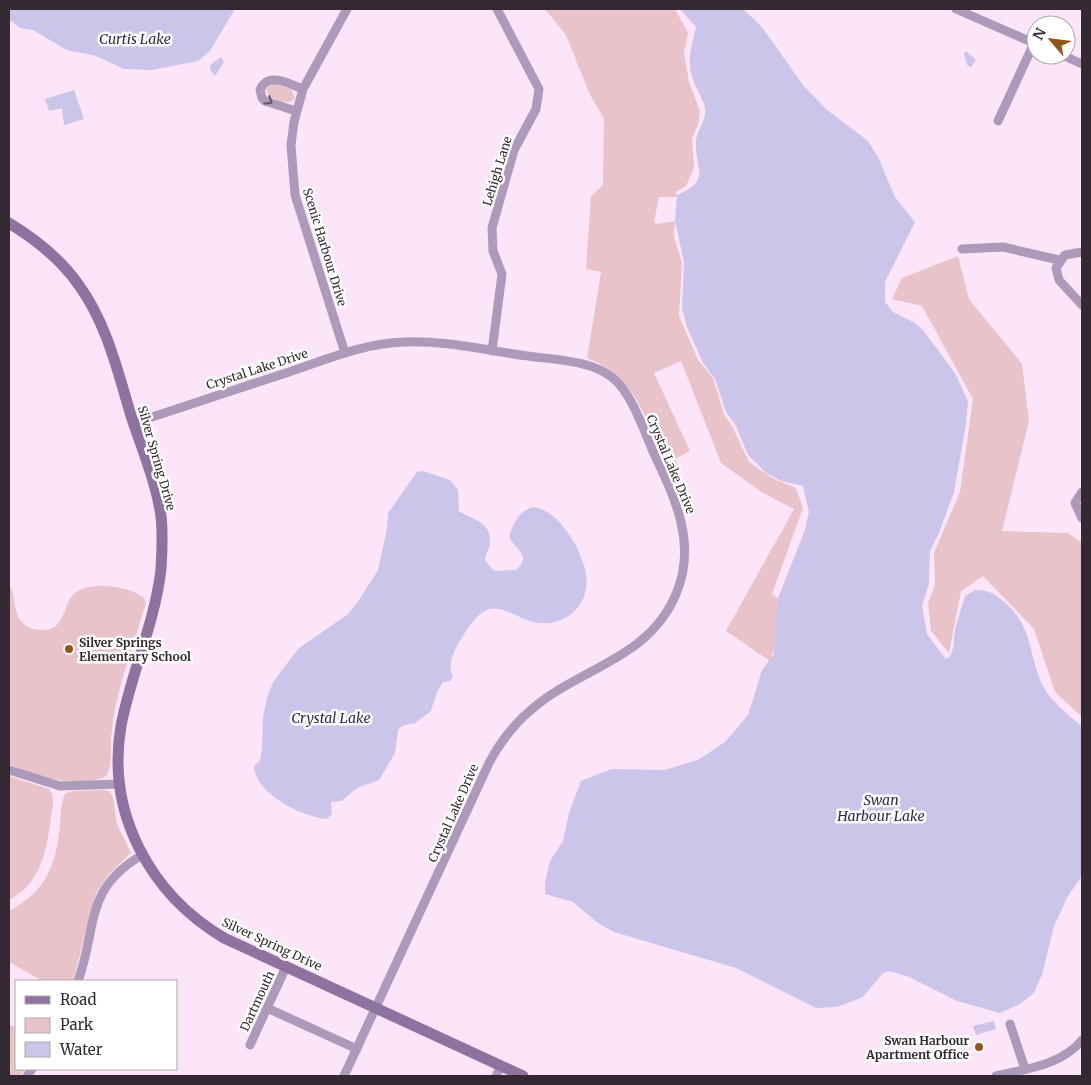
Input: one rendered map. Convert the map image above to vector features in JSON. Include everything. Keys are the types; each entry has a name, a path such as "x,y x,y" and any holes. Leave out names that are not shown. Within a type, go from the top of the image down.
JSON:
{"street":[{"name":"Scenic Harbour Drive","path":"345,353 295,195 291,146 296,111 303,89 347,9"},
{"name":"Lehigh Lane","path":"492,352 502,274 493,250 492,228 514,150 536,108 539,89 497,9"},
{"path":"956,9 1026,39"},
{"path":"998,121 1026,62"},
{"path":"296,111 266,101 262,98 260,90 265,82 274,79 303,89"},
{"name":"Silver Spring Drive","path":"9,223 33,238 58,260 89,300 106,336 158,503 162,535 161,566 157,590 121,726 118,755 119,784 127,820 142,855 154,876 171,897 201,923 224,938 376,1008 498,1071 524,1076"},
{"path":"962,249 1003,247 1059,260"},
{"path":"1082,252 1071,252 1059,260 1056,268 1059,280 1082,305"},
{"name":"Crystal Lake Drive","path":"134,424 345,353 373,346 404,342 428,342 593,367 603,371 618,383 631,405 678,508 685,539 683,571 673,602 651,634 635,647 542,701 516,724 504,739 486,771 376,1008"},
{"path":"1082,492 1076,503 1082,518"},
{"path":"9,770 60,786 119,784"},
{"path":"78,980 100,895 111,879 142,855"},
{"name":"Dartmouth","path":"250,1045 286,967"},
{"path":"267,1008 357,1049"},
{"path":"344,1076 376,1008"},
{"path":"1010,1024 1025,1069"},
{"path":"996,1076 1058,1059 1068,1054 1082,1040"}],"green space":[{"path":"545,9 675,9 688,33 684,53 689,82 700,111 698,125 692,138 694,168 686,186 676,192 677,197 659,197 654,222 657,224 675,221 674,237 682,263 679,316 698,360 713,378 724,414 732,426 749,462 772,478 796,488 803,508 772,594 778,598 776,644 770,661 726,631 794,509 763,493 721,463 681,361 654,373 690,451 675,459 679,468 674,471 666,466 638,402 629,388 618,376 604,366 587,358 601,272 586,269 591,196 603,185 604,118 590,95 566,35"},
{"path":"274,84 291,89 295,98 286,102 270,97 266,89"},
{"path":"958,256 969,299 1022,364 1029,421 1002,531 1068,533 1082,543 1082,717 1055,692 1034,629 983,576 961,591 949,653 931,631 928,603 935,585 934,553 960,492 973,399 922,306 892,299 902,278"},
{"path":"9,585 18,617 28,626 38,630 49,629 55,626 71,598 82,589 110,586 130,590 144,598 146,603 126,666 114,713 110,762 108,773 105,777 82,781 56,780 9,764"},
{"path":"9,776 49,789 53,802 47,843 40,865 29,884 9,900"},
{"path":"71,791 109,791 113,797 117,824 131,853 109,874 96,893 73,980 38,980 9,962 9,911 32,895 47,876 56,853 61,805 65,794"},
{"path":"9,1024 15,1027 15,1070 24,1070 20,1076 9,1076"}],"water":[{"name":"Curtis Lake","path":"9,9 235,9 210,51 198,61 152,70 124,69 96,56 67,50 33,30 20,28 9,19"},
{"name":"Swan Harbour Lake","path":"680,9 743,9 762,27 803,85 826,109 868,141 878,157 895,197 915,222 885,282 885,302 893,312 915,323 923,330 955,373 968,401 966,424 954,492 939,533 930,551 929,584 922,606 927,634 945,658 949,658 953,649 955,629 965,596 975,590 987,591 1000,598 1013,610 1025,630 1045,690 1060,707 1082,726 1082,876 1068,896 1054,926 1042,975 1033,994 1020,1004 1000,1013 957,1001 909,977 890,971 883,973 863,997 837,1007 816,1008 736,968 614,932 598,923 573,902 545,894 545,882 550,861 563,841 569,813 581,781 611,769 664,770 698,760 725,742 748,715 762,670 774,654 778,598 805,530 809,512 803,486 781,481 765,472 748,455 736,426 726,412 715,379 703,363 687,327 682,308 684,262 675,221 677,195 695,184 698,178 696,141 704,119 705,109 690,70 691,51 696,27"},
{"path":"966,51 976,60 971,67 967,65 964,54"},
{"path":"221,57 224,62 216,75 214,75 210,65"},
{"path":"74,90 84,119 64,125 62,108 49,111 45,99"},
{"name":"Crystal Lake","path":"423,471 450,480 458,490 459,511 484,525 490,542 485,560 494,571 516,570 521,565 523,556 509,536 515,522 524,511 534,507 553,516 575,544 581,558 587,579 585,594 578,608 572,614 551,623 527,620 500,609 491,609 481,614 472,623 458,644 451,664 453,676 450,681 443,682 437,692 431,711 415,723 402,726 398,730 395,753 379,780 357,788 341,801 331,802 332,814 327,819 306,814 271,795 256,776 254,766 260,761 263,717 267,698 273,682 298,649 348,614 359,600 378,570 387,529 388,513 417,472"},
{"path":"994,1021 996,1029 976,1035 973,1026"}],"place":[{"name":"Silver Springs Elementary School","path":"69,649"},
{"name":"Swan Harbour Apartment Office","path":"979,1047"}]}
